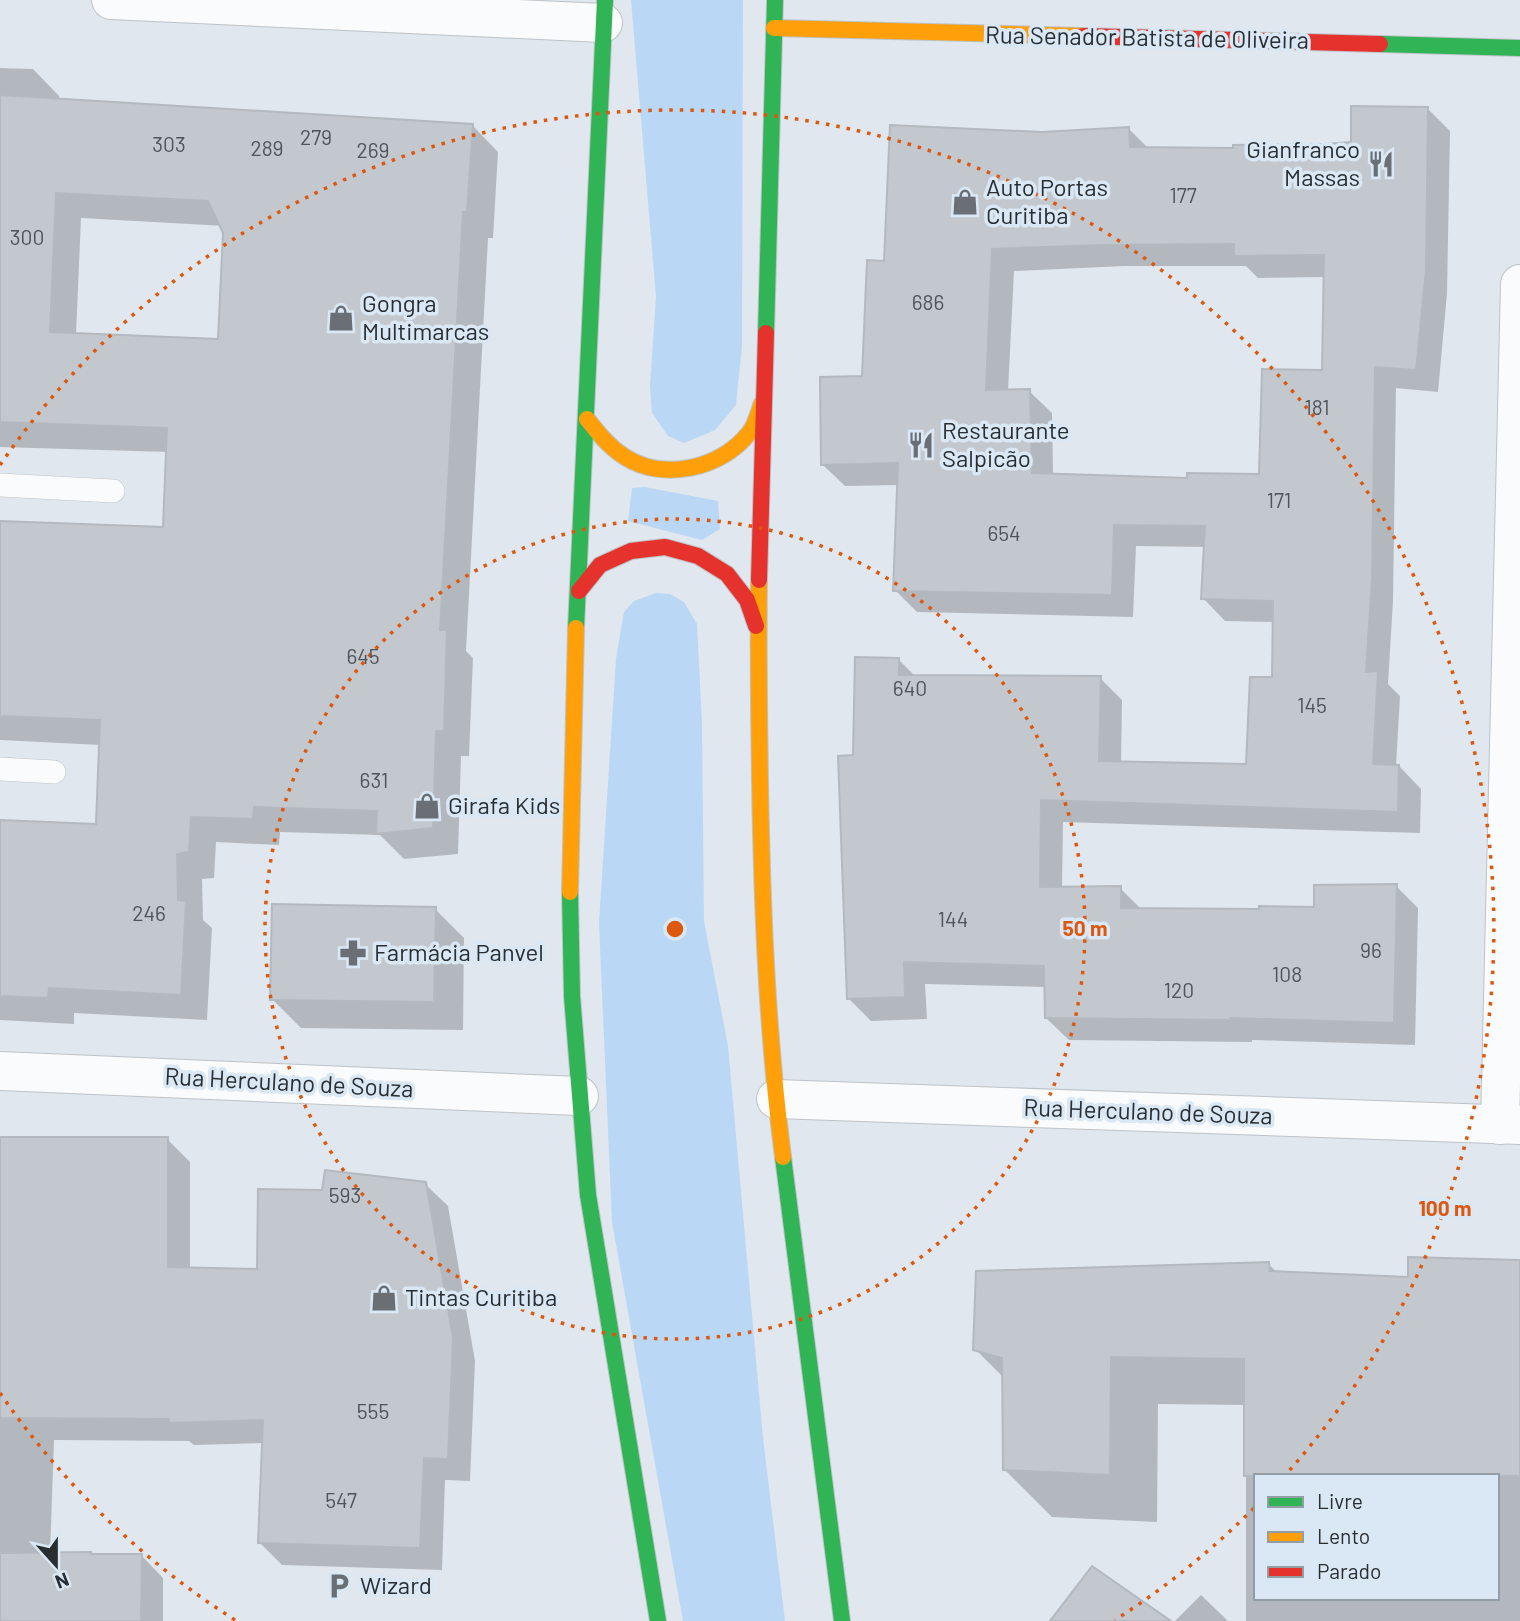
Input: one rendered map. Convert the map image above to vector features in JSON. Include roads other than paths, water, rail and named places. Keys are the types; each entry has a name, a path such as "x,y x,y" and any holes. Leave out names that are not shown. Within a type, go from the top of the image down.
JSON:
{"main road":[{"path":"775,0 758,632 762,889 776,1099 842,1621"},
{"path":"604,11 572,737 572,996 588,1195 657,1621"},
{"name":"Rua Senador Batista de Oliveira","path":"774,29 1520,48"},
{"path":"587,419 613,449 646,467 684,470 721,458 750,432 764,398"},
{"path":"579,591 600,565 631,551 665,547 698,556 727,574 747,600 758,632"}],"street":[{"path":"111,0 604,11"},
{"path":"1510,1125 1520,284"},
{"name":"Rua Herculano de Souza","path":"0,1070 579,1096"},
{"name":"Rua Herculano de Souza","path":"776,1099 1510,1125"}],"lane":[{"path":"0,485 113,491"},
{"path":"0,769 54,772"}],"place":[{"name":"Gianfranco Massas","path":"1381,164"},
{"name":"Auto Portas Curitiba","path":"965,202"},
{"name":"Gongra Multimarcas","path":"341,318"},
{"name":"Restaurante Salpicão","path":"921,445"},
{"name":"Girafa Kids","path":"427,806"},
{"name":"Farmácia Panvel","path":"353,953"},
{"name":"Tintas Curitiba","path":"384,1298"},
{"name":"Wizard","path":"339,1586"}]}
